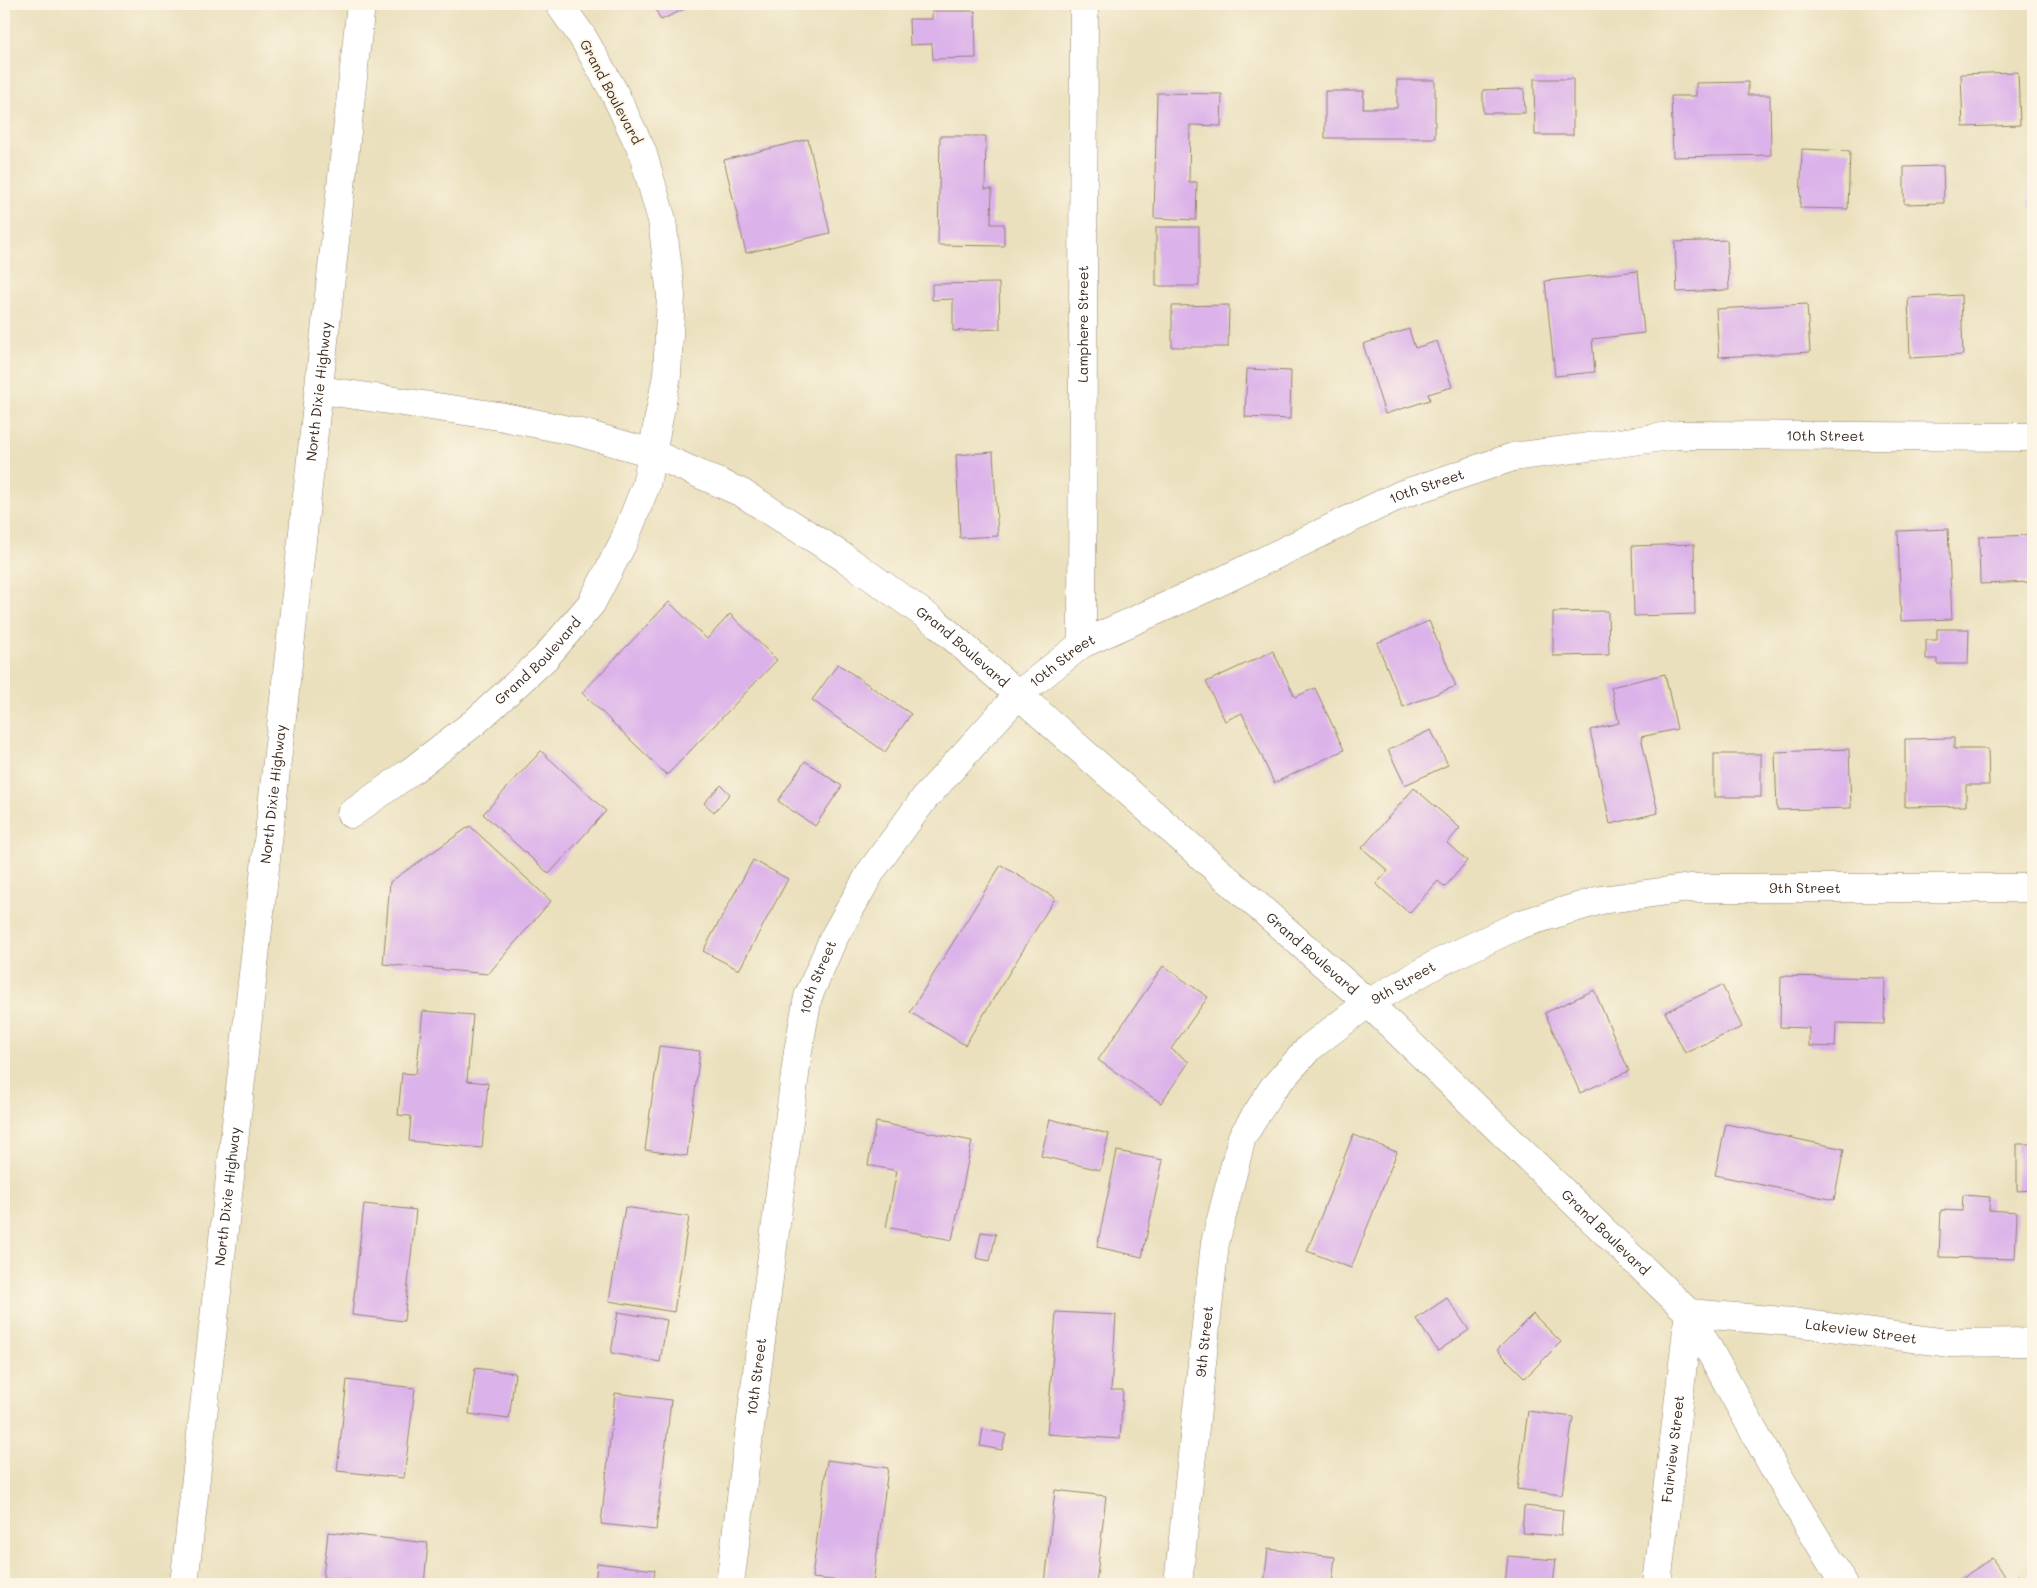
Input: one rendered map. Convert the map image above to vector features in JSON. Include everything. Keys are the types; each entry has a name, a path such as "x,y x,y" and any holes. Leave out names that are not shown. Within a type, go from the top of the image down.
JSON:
{"street":[{"name":"North Dixie Highway","path":"184,1584 234,1128 320,390 361,4"},
{"name":"Grand Boulevard","path":"351,814 475,722 545,658 591,604 623,543 646,485 667,375 671,295 662,220 642,151 614,92 582,36 559,4"},
{"name":"Lamphere Street","path":"1082,644 1084,4"},
{"name":"Grand Boulevard","path":"320,390 499,416 578,432 652,453 742,493 845,558 938,624 1368,1003 1689,1313 1775,1470 1844,1584"},
{"name":"10th Street","path":"730,1584 798,1051 808,997 834,938 872,870 924,799 1019,694 1082,644 1211,586 1400,495 1513,457 1678,435 2033,437"},
{"name":"9th Street","path":"1178,1584 1215,1243 1242,1138 1273,1088 1309,1048 1368,1003 1438,963 1521,924 1600,900 1690,888 2033,888"},
{"name":"Lakeview Street","path":"1689,1313 1793,1322 1948,1342 2033,1342"},
{"name":"Fairview Street","path":"1657,1584 1689,1313"}],"building":[{"path":"653,4 695,4 661,20"},
{"path":"932,11 975,11 976,58 933,59 932,44 910,45 909,19 932,19"},
{"path":"2018,72 2020,125 1963,127 1961,74"},
{"path":"1534,79 1573,79 1573,135 1535,135"},
{"path":"1397,80 1435,80 1435,138 1325,138 1325,91 1364,91 1363,108 1397,108"},
{"path":"1748,82 1748,95 1770,95 1771,155 1673,157 1671,96 1696,96 1696,83"},
{"path":"1524,89 1525,113 1483,113 1483,90"},
{"path":"1157,93 1222,94 1221,126 1190,125 1189,182 1197,182 1196,220 1154,218"},
{"path":"940,136 986,136 985,189 992,189 991,224 1004,224 1004,246 938,245"},
{"path":"808,139 830,233 746,253 724,160"},
{"path":"1802,149 1850,151 1848,209 1800,208"},
{"path":"2030,163 2033,163 2033,208 2029,208"},
{"path":"1943,166 1944,203 1904,204 1904,167"},
{"path":"1156,227 1199,227 1199,286 1156,286"},
{"path":"1727,240 1729,290 1677,292 1675,242"},
{"path":"1638,271 1644,333 1592,339 1595,372 1555,376 1545,281"},
{"path":"999,283 1000,329 953,331 953,299 932,300 932,284"},
{"path":"1961,295 1963,355 1910,358 1908,298"},
{"path":"1807,304 1810,352 1719,357 1716,309"},
{"path":"1229,305 1228,347 1172,347 1172,306"},
{"path":"1409,329 1415,348 1437,341 1452,387 1428,394 1430,400 1385,414 1363,344"},
{"path":"1247,369 1291,371 1290,419 1245,417"},
{"path":"993,452 998,536 960,538 956,455"},
{"path":"1948,529 1952,619 1901,621 1898,531"},
{"path":"2033,535 2033,582 1980,584 1979,537"},
{"path":"1694,544 1695,614 1634,616 1632,546"},
{"path":"669,602 707,639 730,614 777,660 667,775 582,693"},
{"path":"1608,611 1609,655 1553,656 1553,612"},
{"path":"1429,621 1456,686 1403,707 1377,643"},
{"path":"1937,629 1969,629 1968,664 1937,664 1937,659 1926,659 1926,640 1937,640"},
{"path":"1273,651 1295,697 1315,688 1344,750 1274,783 1242,713 1225,721 1206,682"},
{"path":"838,664 911,714 885,752 812,700"},
{"path":"1665,674 1677,729 1641,737 1658,813 1610,824 1590,730 1619,723 1611,687"},
{"path":"2032,684 2033,712 2030,712"},
{"path":"1431,730 1448,765 1405,785 1388,750"},
{"path":"1954,738 1954,749 1988,749 1989,785 1966,785 1966,806 1905,807 1905,739"},
{"path":"1849,749 1851,808 1777,810 1775,752"},
{"path":"541,751 606,811 549,874 483,814"},
{"path":"1714,754 1761,754 1761,797 1714,797"},
{"path":"805,761 842,786 815,826 778,801"},
{"path":"721,785 730,794 714,812 704,803"},
{"path":"1414,788 1460,828 1447,843 1467,861 1445,887 1438,881 1409,913 1376,884 1388,871 1362,848"},
{"path":"470,826 551,901 488,974 383,964 390,882"},
{"path":"753,860 788,879 739,970 703,951"},
{"path":"1001,865 1055,898 965,1045 910,1012"},
{"path":"1163,966 1208,997 1171,1049 1189,1062 1161,1103 1098,1060"},
{"path":"1781,976 1885,978 1884,1024 1836,1023 1835,1047 1809,1046 1809,1028 1780,1027"},
{"path":"1722,985 1742,1027 1685,1053 1665,1012"},
{"path":"1594,990 1629,1071 1580,1093 1545,1013"},
{"path":"423,1011 473,1015 467,1081 488,1083 482,1148 409,1141 411,1116 398,1115 402,1073 416,1074"},
{"path":"659,1046 700,1051 687,1156 645,1150"},
{"path":"1050,1119 1109,1134 1100,1170 1041,1156"},
{"path":"876,1122 972,1141 952,1240 886,1227 897,1171 868,1165"},
{"path":"1726,1124 1844,1149 1834,1200 1715,1175"},
{"path":"1353,1135 1397,1152 1351,1268 1307,1251"},
{"path":"2017,1144 2033,1144 2033,1190 2017,1191"},
{"path":"1117,1151 1163,1160 1142,1257 1097,1247"},
{"path":"1963,1195 1990,1197 1989,1210 2017,1212 2015,1259 1939,1257 1941,1210 1962,1211"},
{"path":"364,1204 416,1210 404,1321 352,1315"},
{"path":"625,1207 689,1217 674,1312 609,1301"},
{"path":"981,1232 996,1234 990,1261 976,1258"},
{"path":"1447,1298 1469,1330 1438,1351 1416,1319"},
{"path":"618,1312 667,1320 660,1362 611,1353"},
{"path":"1056,1312 1116,1315 1111,1390 1123,1390 1120,1439 1047,1434"},
{"path":"1533,1314 1561,1342 1525,1378 1497,1350"},
{"path":"475,1368 515,1373 509,1419 469,1414"},
{"path":"347,1380 415,1388 404,1478 337,1471"},
{"path":"615,1393 671,1400 656,1530 601,1524"},
{"path":"1528,1411 1573,1417 1562,1495 1517,1489"},
{"path":"983,1429 1006,1434 1002,1450 980,1446"},
{"path":"827,1460 888,1468 873,1584 812,1578"},
{"path":"1055,1490 1106,1496 1096,1584 1045,1584"},
{"path":"1524,1506 1563,1510 1561,1536 1522,1533"},
{"path":"328,1532 428,1543 424,1584 356,1584 357,1581 323,1577"},
{"path":"1268,1549 1335,1557 1332,1584 1264,1584"},
{"path":"1508,1556 1556,1560 1553,1584 1505,1584"},
{"path":"1992,1558 2008,1582 2018,1576 2023,1584 1953,1584"},
{"path":"597,1563 655,1570 653,1584 595,1584"}]}
